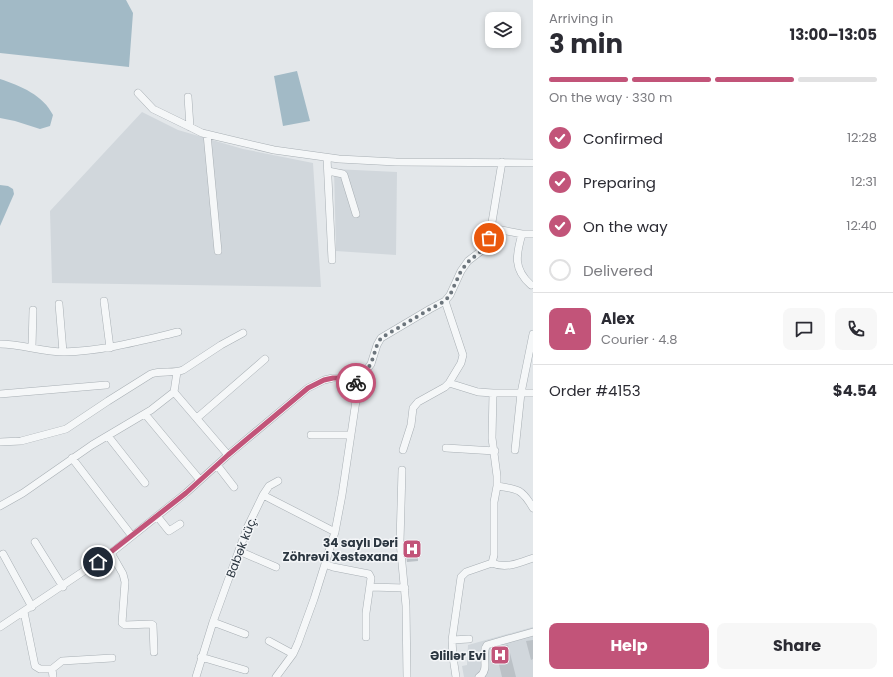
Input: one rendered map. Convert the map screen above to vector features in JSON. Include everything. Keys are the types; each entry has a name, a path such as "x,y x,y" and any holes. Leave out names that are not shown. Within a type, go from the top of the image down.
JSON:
{"street":[{"path":"138,93 153,109 190,127 208,134 274,150 327,158 396,162 533,162"},
{"path":"188,97 190,127"},
{"path":"208,134 218,251"},
{"path":"327,158 332,260"},
{"path":"276,677 293,654 309,614 335,532 357,394 356,383 371,364 377,345 381,338 445,301 450,295 461,271 485,246 491,228 502,162"},
{"path":"328,171 344,175 356,214"},
{"path":"491,228 522,234 533,234"},
{"path":"522,234 517,253 517,260 523,276 531,285"},
{"path":"104,301 110,348"},
{"path":"403,450 411,425 413,408 418,402 445,387 461,363 463,355 445,301"},
{"path":"59,304 63,352"},
{"path":"32,347 33,310"},
{"path":"0,344 63,352 110,348 178,332"},
{"path":"0,442 21,441 66,429 152,374 157,372 177,372 183,370 221,344 243,333"},
{"path":"515,450 521,393 533,334"},
{"path":"197,418 265,359"},
{"path":"0,506 24,493 72,458 145,414 174,392 177,372"},
{"path":"0,627 63,587 111,553 186,493 296,397 317,382 343,378 356,383"},
{"path":"449,383 478,392 533,393"},
{"path":"0,394 106,385"},
{"path":"174,392 228,455"},
{"path":"492,563 494,555 494,502 497,486 497,466 492,438 493,393"},
{"path":"145,414 200,480"},
{"path":"311,435 351,436"},
{"path":"108,436 145,482"},
{"path":"446,448 495,451"},
{"path":"72,458 132,536"},
{"path":"217,465 234,488"},
{"path":"402,470 400,542 405,588 407,677"},
{"path":"278,481 270,486 263,495 335,532"},
{"path":"497,486 514,488 522,492 530,498 533,508"},
{"name":"Babək küç.","path":"196,677 201,657 239,550 263,495"},
{"path":"157,516 169,531 180,524"},
{"path":"35,542 63,587"},
{"path":"239,550 276,567"},
{"path":"111,553 124,574 125,582 122,623 125,625 153,625 154,652"},
{"path":"2,554 32,607"},
{"path":"456,677 452,657 452,640 462,577 466,572 492,563 504,566 533,558"},
{"path":"325,564 369,574 371,578 366,613 366,637"},
{"path":"370,586 405,588"},
{"path":"24,612 35,666 40,669 52,669 62,661 112,658"},
{"path":"213,622 245,634"},
{"path":"479,677 482,676 485,671 484,648 487,645 533,632"},
{"path":"452,640 469,639"},
{"path":"269,641 293,654"},
{"path":"201,657 245,670"},
{"path":"52,669 53,677"}],"shaded area":[{"path":"142,112 178,130 243,149 313,163 321,287 52,283 50,211"},
{"path":"334,169 397,172 396,255 336,251"},
{"name":"Əlillər Evi","path":"533,627 533,677 464,677 462,666 467,665 468,645"}],"water":[{"path":"0,0 126,0 133,13 129,67 0,53"},
{"path":"297,71 310,121 283,126 274,76"},
{"path":"0,79 31,92 43,102 53,115 50,126 40,129 0,118"},
{"path":"0,185 8,186 13,189 14,194 0,226"}],"building":[{"path":"417,540 418,561 407,562 405,541"},
{"path":"533,640 533,659 531,660 526,641"},
{"path":"508,645 516,677 502,677 495,648"}],"way so far":[{"path":"356,383 371,364 377,345 381,338 445,301 450,295 461,271 468,262 481,251 489,238"}],"place":[{"name":"34 saylı Dəri Zöhrəvi Xəstəxana","path":"412,549"},
{"name":"Əlillər Evi","path":"500,655"}],"route":[{"path":"98,562 186,493 228,455 308,388 317,382 333,378 343,378 356,383"}]}
